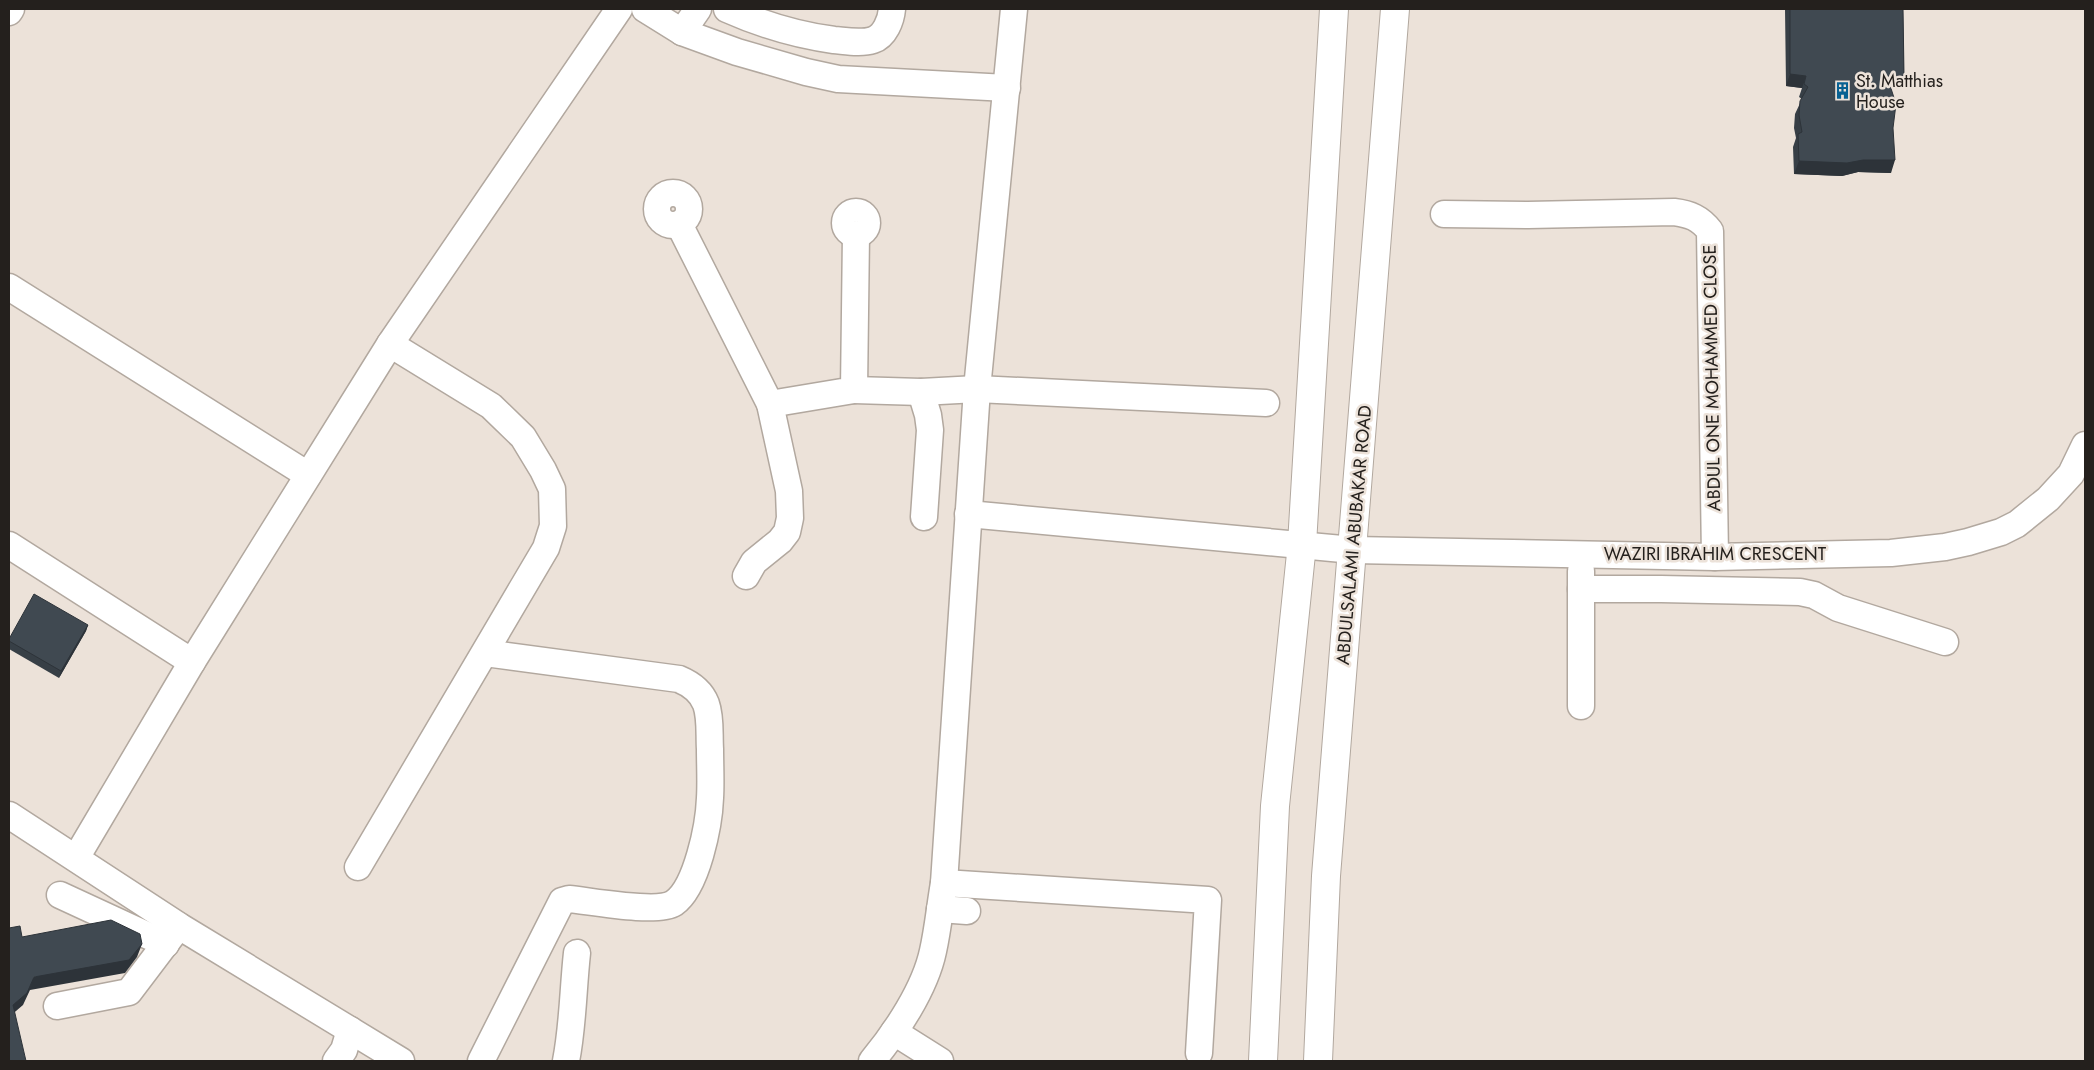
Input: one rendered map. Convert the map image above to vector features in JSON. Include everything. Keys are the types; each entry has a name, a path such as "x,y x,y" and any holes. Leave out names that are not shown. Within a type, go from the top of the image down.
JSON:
{"main road":[{"path":"1263,1061 1275,806 1302,544 1334,9"},
{"name":"ABDULSALAMI ABUBAKAR ROAD","path":"1318,1061 1326,876 1395,9"}],"street":[{"path":"76,858 192,662 390,344 619,9"},
{"path":"645,9 682,32 772,63 838,79 1007,88"},
{"path":"682,32 698,9"},
{"path":"727,9 801,36 851,42 874,40 884,32 892,9"},
{"path":"872,1061 894,1032 924,979 933,952 944,883 978,389 1014,9"},
{"name":"ABDUL ONE MOHAMMED CLOSE","path":"1444,214 1528,215 1674,212 1690,214 1703,222 1710,231 1715,557"},
{"path":"679,224 770,404 789,491 790,518 787,532 754,562 746,576"},
{"path":"854,390 856,234"},
{"path":"9,288 308,475"},
{"path":"358,867 546,548 554,526 552,489 544,470 523,437 491,406 390,344"},
{"path":"770,404 854,390 922,392 978,389 1266,403"},
{"path":"922,392 930,430 924,517"},
{"name":"WAZIRI IBRAHIM CRESCENT","path":"968,514 1353,550 1715,557 1890,553 1945,547 1968,542 2001,532 2017,524 2048,499 2071,474 2085,444"},
{"path":"9,546 192,662"},
{"path":"1581,554 1581,706"},
{"path":"1581,589 1800,592 1814,595 1838,608 1945,642"},
{"path":"481,1061 553,914 562,901 569,899 648,908 672,904 685,893 695,871 710,798 709,718 706,703 699,692 690,684 679,679 485,653"},
{"path":"9,815 76,858 173,935"},
{"path":"944,883 1208,900 1199,1054"},
{"path":"60,894 173,935 350,1030 401,1061"},
{"path":"940,908 968,911"},
{"path":"57,1006 129,992 173,935"},
{"path":"566,1061 572,1034 572,1002 577,953"},
{"path":"336,1061 344,1050 350,1030"},
{"path":"894,1032 940,1061"}],"building":[{"name":"St. Matthias House","path":"1790,9 1903,9 1904,76 1887,76 1896,104 1893,128 1895,160 1863,160 1847,163 1799,161 1798,134 1802,132 1799,115 1800,101 1808,87 1804,84 1806,76 1790,74"},
{"path":"34,594 88,625 61,671 9,641"},
{"path":"111,920 140,934 142,944 129,960 34,977 27,993 13,1005 26,1061 9,1061 9,928 20,926 22,937"}],"place":[{"name":"St. Matthias House","path":"1842,91"}]}
